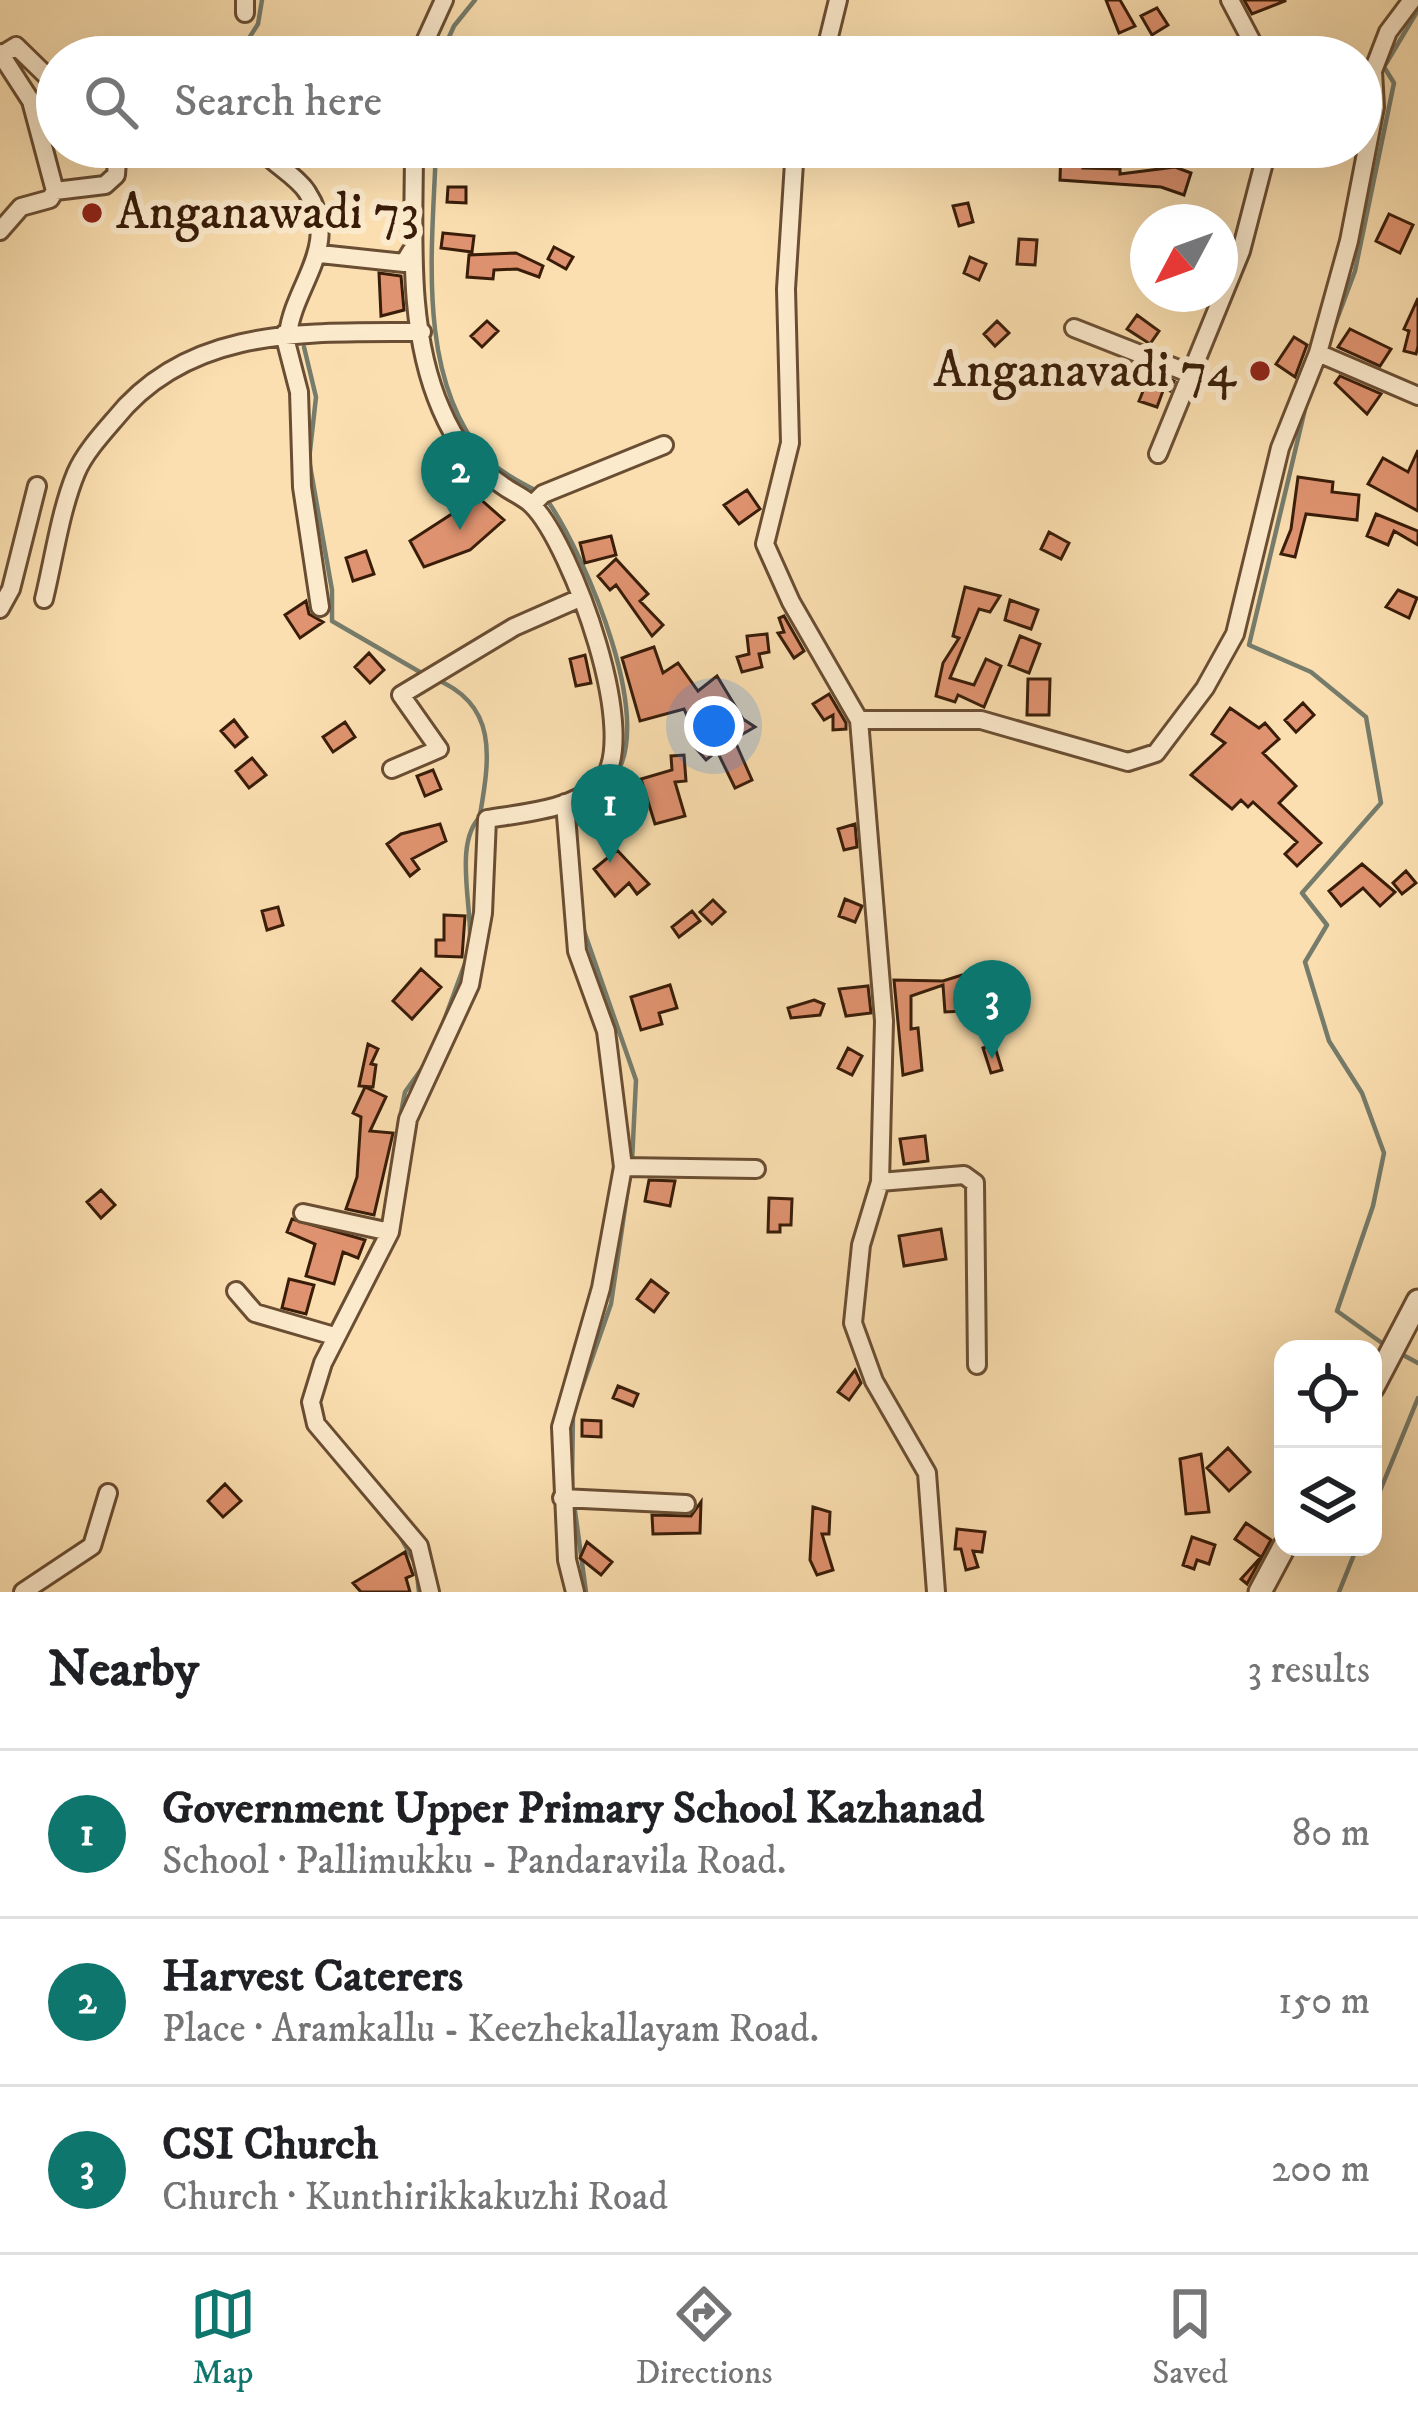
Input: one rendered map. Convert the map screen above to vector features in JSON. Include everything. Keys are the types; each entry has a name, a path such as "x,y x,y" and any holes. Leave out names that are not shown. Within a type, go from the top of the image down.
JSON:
{"street":[{"path":"428,36 444,0"},
{"path":"829,36 838,0"},
{"path":"1230,0 1249,36"},
{"path":"1382,48 1412,0"},
{"path":"36,66 16,46 0,55 31,101 36,120"},
{"path":"0,231 21,207 50,200 55,191 49,168"},
{"path":"55,191 105,185 116,168"},
{"path":"282,168 306,190 316,217 320,254 286,334 299,392 302,488 320,607"},
{"path":"414,168 413,247 422,332 437,402 475,466 532,505 560,547 580,598 617,730 607,774 570,801 487,819 483,913 470,985 408,1119 390,1232 334,1336 311,1402 313,1417 419,1546 430,1592"},
{"path":"794,168 787,289 790,443 766,544 791,602 859,720 884,1021 880,1182 861,1245 853,1323 874,1381 927,1473 936,1592"},
{"path":"1158,454 1241,250 1262,168"},
{"path":"859,720 981,719 1128,762 1156,753 1205,688 1235,634 1280,448 1318,353 1365,168"},
{"path":"320,254 404,263 413,247"},
{"path":"1074,328 1191,374"},
{"path":"44,599 77,471 135,393 206,350 286,334 422,332"},
{"path":"1318,353 1418,396"},
{"path":"532,505 543,494 664,445"},
{"path":"0,610 11,589 38,486"},
{"path":"392,769 439,749 401,695 514,627 580,598"},
{"path":"570,801 577,951 606,1030 622,1167 601,1288 561,1427 562,1498 575,1592"},
{"path":"622,1167 756,1169"},
{"path":"880,1182 964,1175 976,1183 976,1365"},
{"path":"303,1213 390,1232"},
{"path":"236,1291 255,1313 334,1336"},
{"path":"1382,1370 1418,1301"},
{"path":"23,1592 92,1546 108,1493"},
{"path":"562,1498 686,1504"},
{"path":"1260,1592 1279,1556"}],"building":[{"path":"1106,0 1120,0 1135,26 1119,33"},
{"path":"1244,0 1285,0 1285,1 1252,14"},
{"path":"1157,8 1168,25 1152,35 1141,16"},
{"path":"1060,168 1120,169 1120,174 1178,168 1191,173 1184,195 1161,187 1060,180"},
{"path":"448,187 466,187 466,203 447,202"},
{"name":"Anganawadi 73","path":"95,202 103,218 90,225 82,208"},
{"path":"968,203 973,222 959,226 953,206"},
{"path":"1389,214 1413,225 1400,253 1376,241"},
{"path":"443,233 474,236 472,252 441,248"},
{"path":"1019,239 1037,240 1035,265 1017,264"},
{"path":"554,247 573,257 566,269 548,259"},
{"path":"516,253 543,266 539,277 517,269 494,270 493,279 467,277 469,255"},
{"path":"970,257 986,264 979,280 964,273"},
{"path":"379,273 401,276 404,310 381,316"},
{"path":"1418,298 1416,354 1404,351 1409,331 1404,329"},
{"path":"1137,315 1159,331 1150,344 1127,329"},
{"path":"487,321 498,331 482,347 471,336"},
{"path":"997,321 1009,333 995,346 984,334"},
{"path":"1350,329 1391,349 1380,366 1338,347"},
{"path":"1294,337 1307,345 1295,377 1276,364"},
{"path":"1129,363 1174,381 1170,391 1164,388 1157,407 1139,401 1148,379 1125,376"},
{"path":"1101,364 1122,373 1116,387 1096,379"},
{"path":"1340,376 1381,394 1367,414 1335,383"},
{"path":"1418,450 1418,511 1368,484 1383,458 1408,472"},
{"path":"1298,477 1333,482 1332,492 1359,495 1357,520 1306,514 1295,557 1281,554 1291,529"},
{"path":"747,490 760,509 739,524 724,505"},
{"path":"478,497 504,520 470,550 424,567 410,541"},
{"path":"1376,514 1418,531 1418,545 1394,531 1388,545 1367,536"},
{"path":"1049,532 1069,543 1061,559 1041,549"},
{"path":"611,536 616,555 585,563 580,543"},
{"path":"366,551 374,574 353,581 346,558"},
{"path":"616,559 648,594 640,601 663,625 652,636 616,585 610,590 598,576"},
{"path":"965,587 1000,596 990,612 979,609 950,678 974,685 986,659 1001,666 984,707 958,695 955,702 936,696 943,663 959,638 953,636"},
{"path":"1398,590 1417,598 1409,618 1386,607"},
{"path":"1010,600 1038,610 1031,629 1005,620"},
{"path":"306,601 309,614 323,622 300,638 285,615"},
{"path":"784,616 804,651 794,658 778,633 784,632 779,618"},
{"path":"767,634 769,652 759,654 762,667 742,672 737,657 749,654 747,636"},
{"path":"1020,636 1040,644 1029,673 1009,665"},
{"path":"654,647 663,673 678,663 698,691 717,676 743,719 755,727 734,739 752,780 735,788 717,751 706,760 694,746 699,743 684,709 640,721 622,658"},
{"path":"369,653 384,670 370,683 355,667"},
{"path":"585,655 591,683 576,686 570,659"},
{"path":"1028,679 1050,679 1049,715 1027,715"},
{"path":"829,694 846,729 833,730 833,715 824,720 813,704"},
{"path":"1303,703 1314,715 1296,732 1285,720"},
{"path":"1230,708 1259,728 1265,723 1279,739 1263,753 1296,786 1279,803 1321,843 1297,866 1285,854 1297,842 1253,802 1248,807 1241,800 1232,809 1191,775 1225,743 1212,734"},
{"path":"234,720 247,737 235,747 221,731"},
{"path":"345,722 355,737 333,752 323,737"},
{"path":"684,755 686,781 675,782 685,816 655,824 641,779 672,770 671,756"},
{"path":"252,758 266,775 249,788 236,771"},
{"path":"433,770 441,789 425,796 417,776"},
{"path":"440,824 446,841 412,859 419,869 410,876 387,844 401,834"},
{"path":"855,824 857,847 844,850 838,829"},
{"path":"617,850 649,884 637,894 629,883 615,896 594,869"},
{"path":"1362,864 1395,892 1380,906 1363,888 1341,906 1329,891"},
{"path":"1406,871 1416,883 1402,894 1393,883"},
{"path":"845,899 862,906 855,922 839,916"},
{"path":"713,900 725,912 712,924 700,912"},
{"path":"278,907 283,925 267,930 262,911"},
{"path":"692,911 700,921 679,937 672,927"},
{"path":"444,915 465,916 462,957 436,956 436,940 444,940"},
{"path":"421,969 441,987 412,1019 393,1001"},
{"path":"978,975 982,1010 945,1012 943,985 911,996 911,1029 918,1028 922,1070 903,1075 894,980 943,981"},
{"path":"670,985 677,1008 659,1013 662,1024 641,1030 631,997"},
{"path":"868,986 871,1013 846,1016 839,989"},
{"path":"814,1000 824,1004 820,1015 791,1018 788,1008"},
{"path":"368,1044 378,1049 371,1064 376,1065 373,1087 359,1086"},
{"path":"994,1044 1002,1070 991,1073 983,1048"},
{"path":"848,1048 862,1056 852,1075 838,1068"},
{"path":"365,1087 386,1097 370,1131 393,1133 374,1215 346,1209 357,1177 361,1117 353,1113"},
{"path":"925,1136 928,1161 904,1164 900,1139"},
{"path":"649,1180 675,1181 670,1206 645,1201"},
{"path":"101,1190 115,1205 101,1218 87,1202"},
{"path":"769,1198 792,1199 791,1225 780,1225 780,1232 768,1232"},
{"path":"292,1219 365,1240 358,1258 343,1252 334,1284 306,1276 315,1244 287,1232"},
{"path":"941,1229 946,1259 904,1266 899,1236"},
{"path":"289,1279 314,1285 306,1314 282,1308"},
{"path":"651,1280 668,1293 654,1312 637,1299"},
{"path":"855,1370 861,1383 849,1400 838,1392"},
{"path":"618,1386 638,1394 633,1406 613,1398"},
{"path":"582,1420 601,1421 601,1437 582,1436"},
{"path":"1228,1448 1250,1472 1229,1491 1207,1468"},
{"path":"1201,1454 1209,1512 1186,1514 1180,1459"},
{"path":"225,1484 241,1501 223,1517 208,1501"},
{"path":"701,1502 700,1533 653,1534 652,1515 691,1516"},
{"path":"813,1507 830,1512 829,1534 822,1534 833,1570 817,1575 810,1560"},
{"path":"1246,1523 1271,1540 1247,1584 1241,1579 1261,1557 1235,1539"},
{"path":"957,1529 985,1532 982,1552 973,1551 978,1567 966,1570 961,1549 955,1549"},
{"path":"1192,1537 1215,1545 1209,1564 1197,1560 1194,1569 1183,1565"},
{"path":"587,1542 612,1562 601,1575 580,1558"},
{"path":"405,1552 413,1575 406,1578 410,1592 361,1592 353,1583"}],"waterway":[{"path":"250,36 262,0"},
{"path":"449,36 475,0"},
{"path":"1382,141 1394,83 1384,67 1418,10"},
{"path":"435,168 433,308 447,387 462,423 484,456 539,492"},
{"path":"1330,338 1355,271 1376,168"},
{"path":"312,287 324,259"},
{"path":"304,347 316,397 309,460 332,590 332,621 425,675"},
{"path":"1306,405 1249,645 1311,672 1366,717 1381,803 1302,893 1327,925 1305,962 1329,1041 1362,1093 1384,1153 1373,1206 1337,1311 1378,1340"},
{"path":"547,500 597,599 623,685 627,725 623,759 608,784"},
{"path":"435,679 455,690 480,718 487,753 480,815"},
{"path":"575,836 576,806"},
{"path":"470,941 466,856 473,826 482,815"},
{"path":"584,931 636,1080 632,1162"},
{"path":"438,1037 467,958"},
{"path":"399,1123 405,1092 425,1064"},
{"path":"572,1484 573,1413 611,1304 630,1174"},
{"path":"330,1330 379,1234"},
{"path":"1405,1356 1418,1363"},
{"path":"1382,1486 1418,1398"},
{"path":"303,1403 309,1426"},
{"path":"575,1511 586,1592"},
{"path":"397,1531 416,1565 419,1592"},
{"path":"1339,1592 1353,1556"}],"place":[{"name":"Anganawadi 73","path":"92,213"},
{"name":"Anganavadi 74","path":"1260,371"},
{"name":"Harvest Caterers","path":"460,530"},
{"name":"Government Upper Primary School Kazhanad","path":"610,863"},
{"name":"CSI Church","path":"992,1059"}]}
